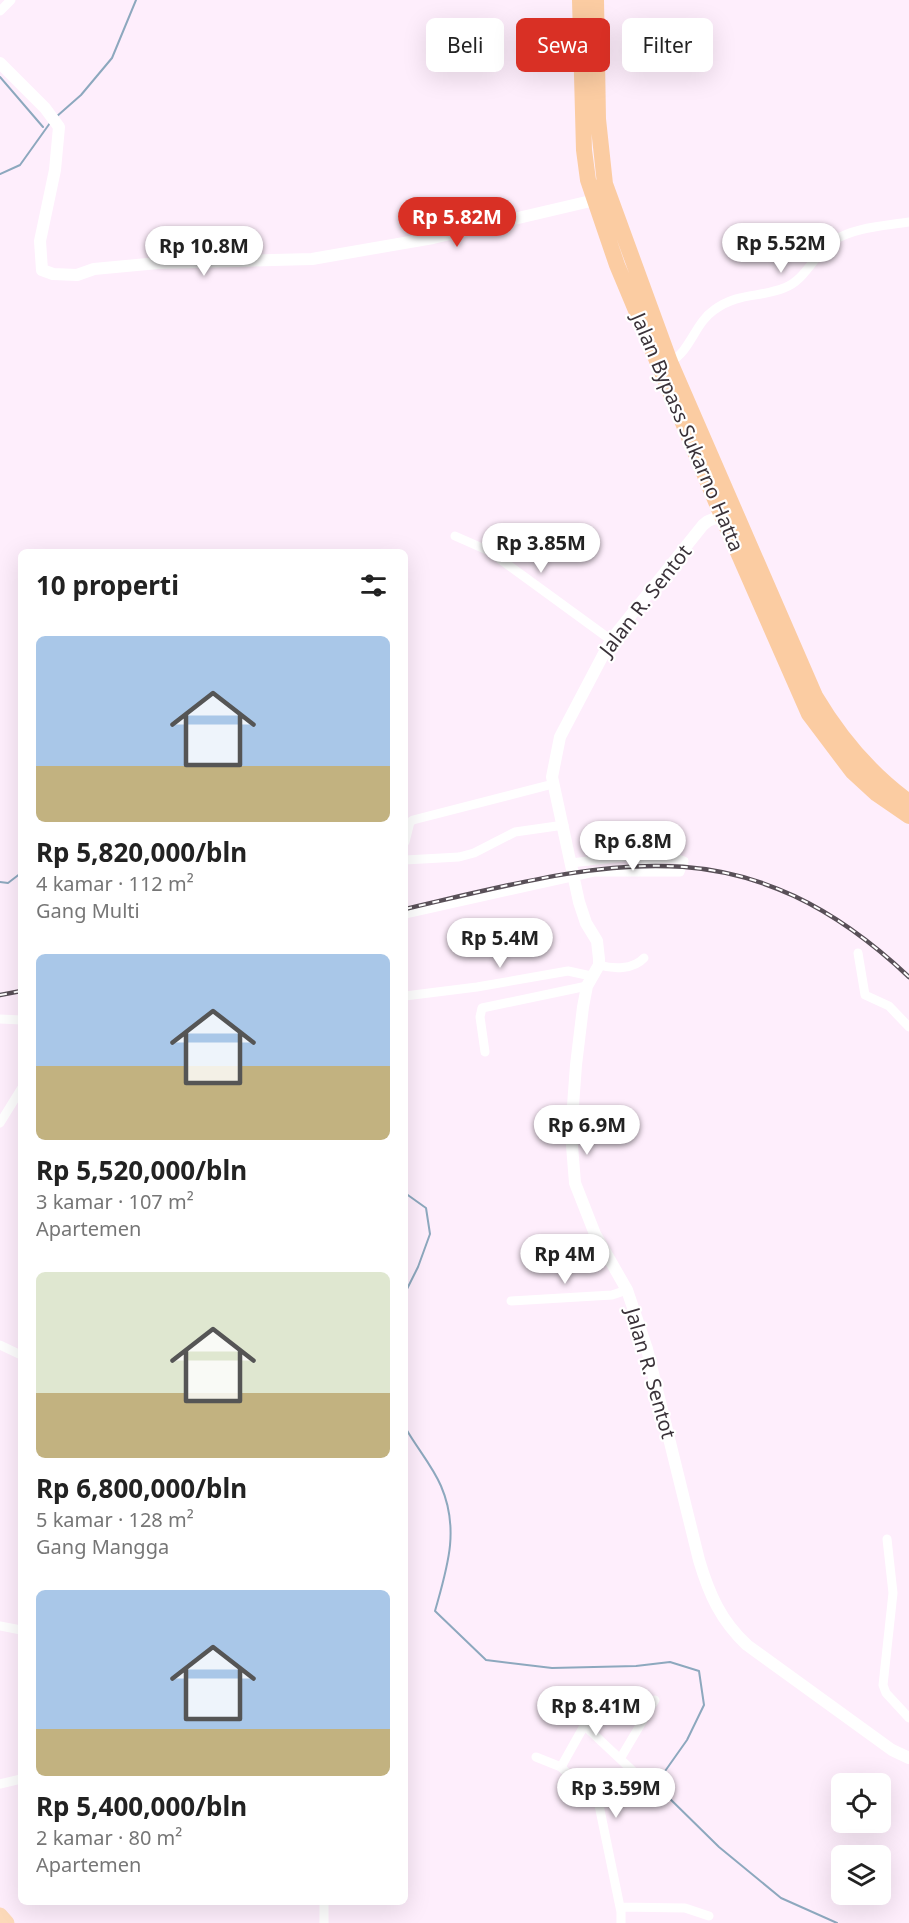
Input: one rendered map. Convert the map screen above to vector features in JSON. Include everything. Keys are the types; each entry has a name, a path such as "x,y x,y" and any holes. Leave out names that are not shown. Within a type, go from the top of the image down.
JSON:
{"highway":[{"name":"Jalan Bypass Sukarno Hatta","path":"580,0 584,150 588,180 617,265 729,514 815,696 836,730 862,761 909,802"},
{"name":"Jalan Bypass Sukarno Hatta","path":"596,0 600,149 604,184 670,362 809,714 852,771 877,794 909,816"}],"main road":[{"path":"0,1915 7,1923"}],"street":[{"path":"0,11 11,0"},
{"path":"0,63 45,108 59,127 55,170 40,241 42,270 53,274 77,275 94,269 158,263 312,259 433,238 595,200"},
{"path":"670,362 680,355 699,323 714,310 745,295 784,288 798,280 825,248 843,235 909,222"},
{"name":"Jalan R. Sentot","path":"729,514 704,525 611,640 560,737 552,769 553,784 564,825 573,876 586,923 597,941 599,965 589,981 579,1042 571,1133 575,1183 587,1217 627,1290 647,1349 702,1570 717,1609 733,1632 747,1646 892,1750 909,1758"},
{"path":"455,536 489,551 611,640"},
{"path":"408,822 553,784"},
{"path":"408,860 474,853 515,832 564,825"},
{"path":"408,913 594,872 675,872 683,868 682,859 632,856 571,863"},
{"path":"858,953 865,995 889,1006 909,1027"},
{"path":"599,965 617,968 634,965 644,958"},
{"path":"408,994 477,987 568,971 589,981"},
{"path":"485,1052 480,1017 482,1008 589,981"},
{"path":"0,1019 18,1020"},
{"path":"0,1123 18,1094"},
{"path":"512,1301 612,1295 627,1290"},
{"path":"0,1345 18,1354"},
{"path":"887,1539 893,1593 883,1685 886,1693 909,1718"},
{"path":"0,1626 18,1629"},
{"path":"561,1767 586,1727 603,1692"},
{"path":"620,1759 655,1700"},
{"path":"586,1727 634,1772"},
{"path":"536,1757 561,1767 599,1805 620,1907 621,1923"},
{"path":"0,1784 18,1780"},
{"path":"324,1905 324,1923"},
{"path":"620,1907 685,1908 709,1916"}],"waterway":[{"path":"56,117 81,95 112,58 136,0"},
{"path":"0,77 43,127"},
{"path":"0,174 20,165 50,123"},
{"path":"0,882 8,883 18,875"},
{"path":"408,1195 426,1208 430,1234 408,1287"},
{"path":"408,1432 441,1486 450,1518 450,1549 435,1611 486,1660 552,1668 636,1666 670,1662 699,1671 704,1705 687,1740 663,1774 662,1791 719,1847 781,1898 837,1923"}],"railway":[{"path":"408,908 545,878 609,868 670,866 729,874 788,893 847,927 909,977"},
{"path":"0,995 18,992"}]}
